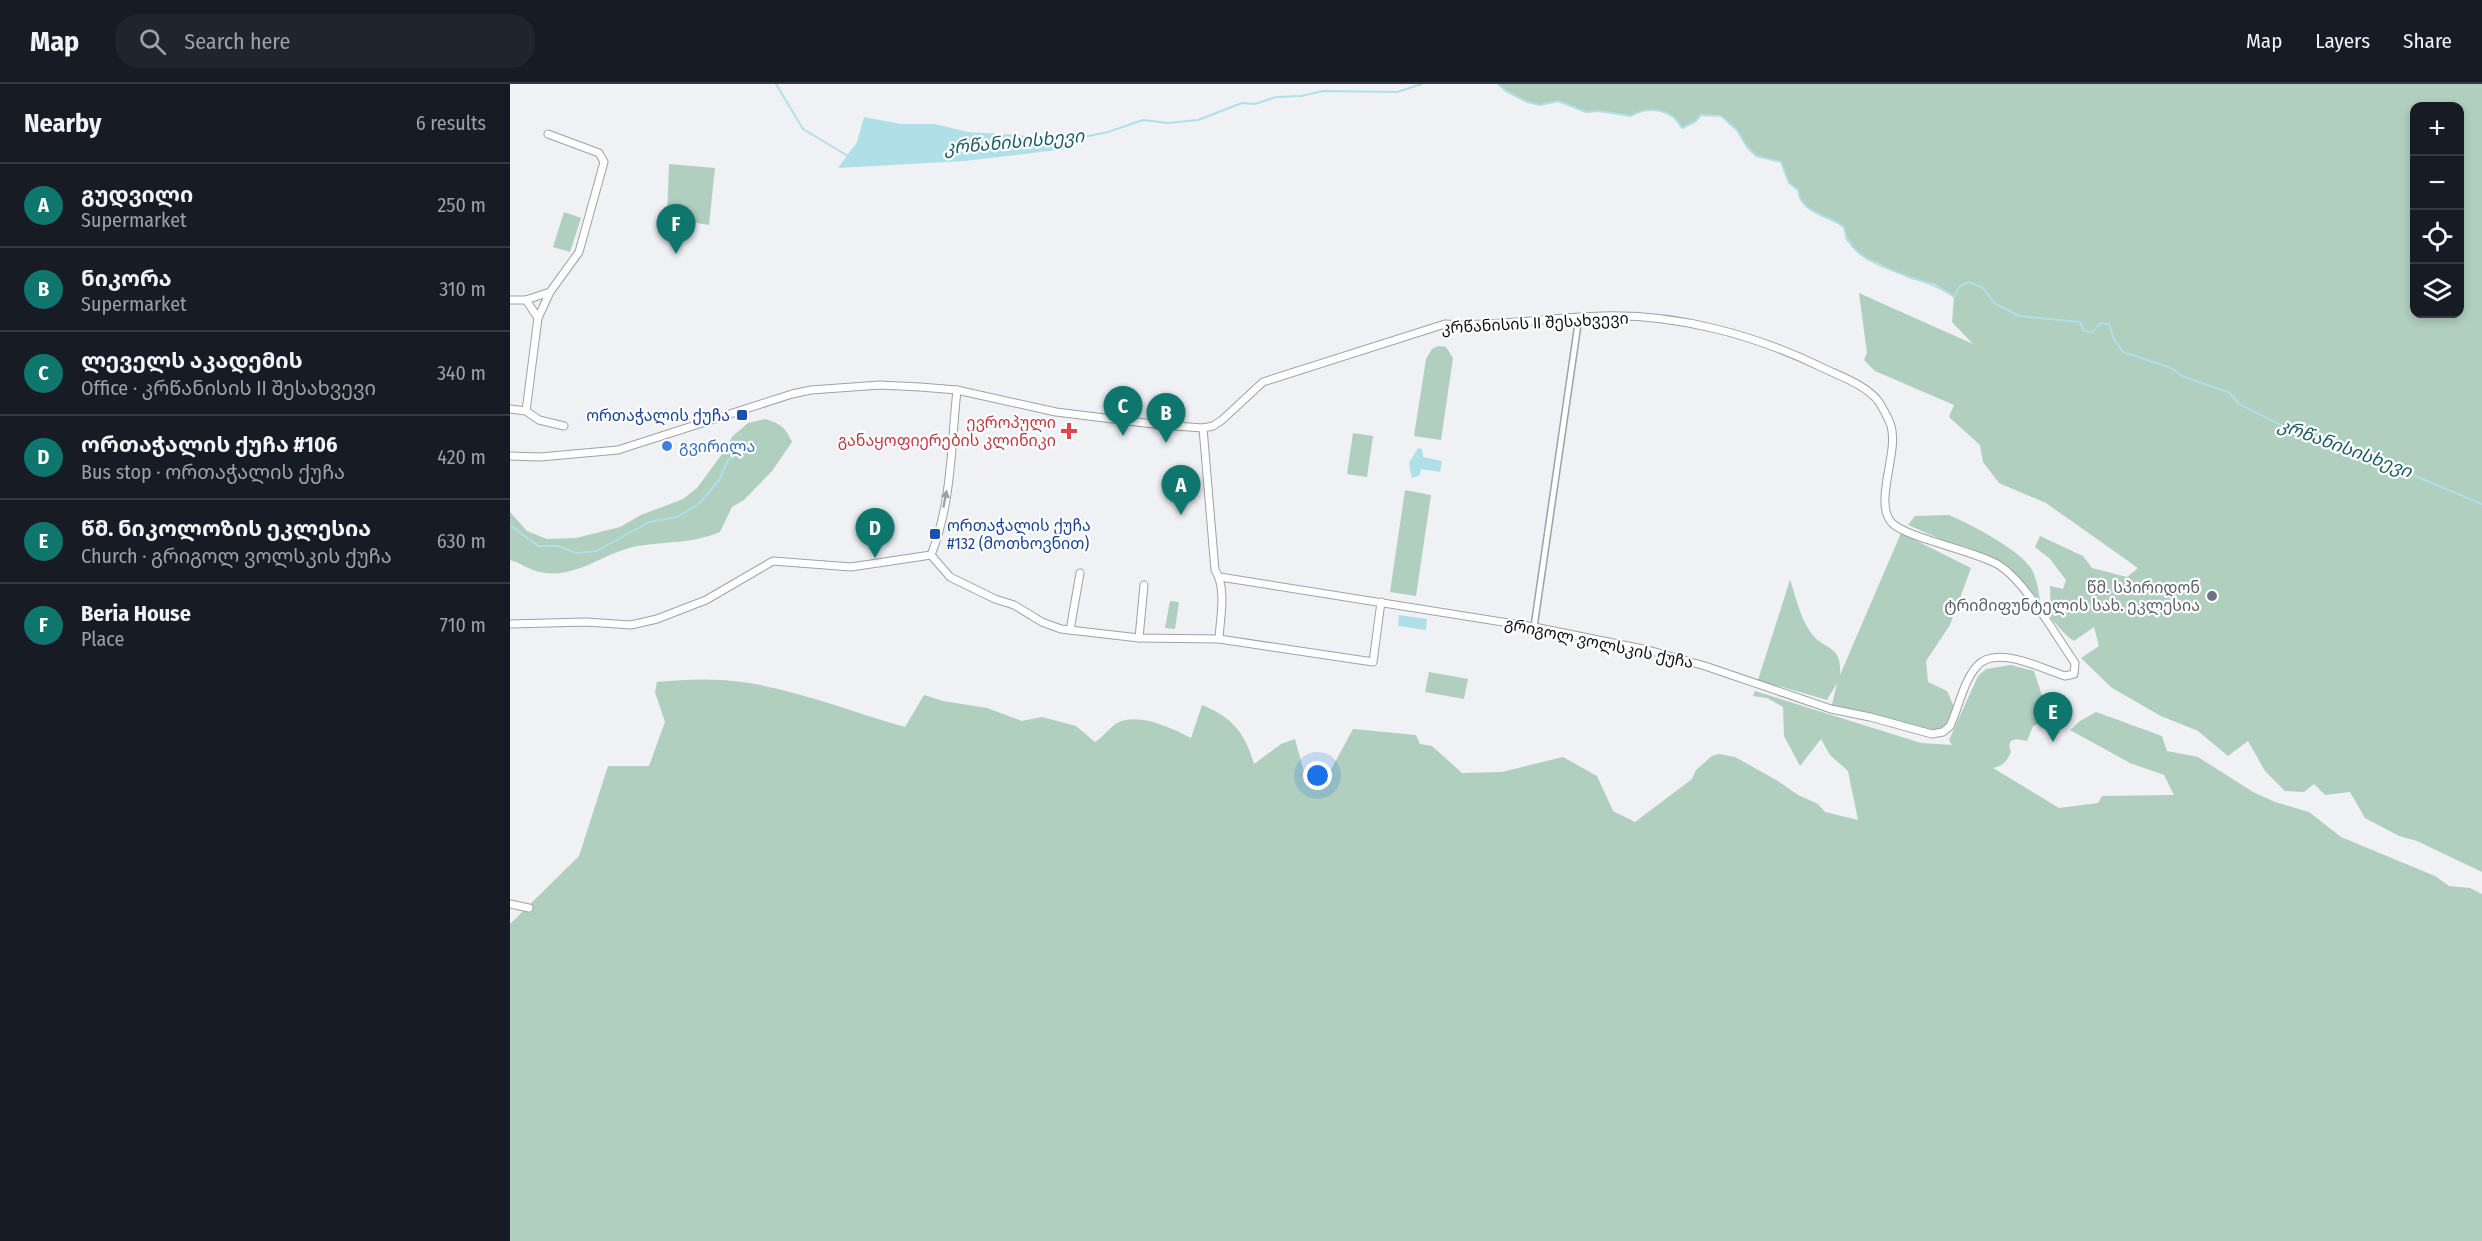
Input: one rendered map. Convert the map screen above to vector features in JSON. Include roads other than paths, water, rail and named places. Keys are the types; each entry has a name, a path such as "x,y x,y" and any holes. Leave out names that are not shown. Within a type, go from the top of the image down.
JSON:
{"street":[{"path":"526,411 538,318 550,292 579,252 604,162 599,153 548,134"},
{"path":"510,300 526,300 550,292"},
{"path":"526,300 538,318"},
{"name":"კრწანისის II შესახვევი","path":"1203,428 1213,426 1222,420 1263,382 1445,324 1476,326 1604,315 1659,318 1727,332 1788,351 1863,388 1878,401 1892,428 1884,508 1890,521 1899,529 1999,564 2017,581 2075,663 2074,674"},
{"path":"1534,627 1579,317"},
{"path":"510,456 540,457 618,450 746,408 811,390 880,385 957,390 1056,412 1203,428 1215,563 1220,577 1219,639"},
{"path":"931,555 938,539 951,471 957,390"},
{"path":"510,409 526,411 539,420 564,426"},
{"path":"510,624 586,622 631,625 657,619 706,600 773,561 851,567 931,555"},
{"path":"931,555 950,577 995,599 1014,605 1042,622 1070,630 1139,638 1219,639 1373,662 1380,602"},
{"path":"1070,630 1080,573"},
{"name":"გრიგოლ ვოლსკის ქუჩა","path":"1220,577 1534,627 1648,650 1705,666 1831,709 1932,734 1943,732 1950,726 1977,665 1988,658 2003,656 2065,676 2074,674"},
{"path":"1139,638 1144,585"},
{"path":"510,904 530,908"}],"water":[{"path":"864,117 901,124 935,124 968,132 1068,138 1073,144 1066,149 965,161 838,168 857,142"},
{"path":"1418,448 1422,449 1423,457 1442,461 1440,472 1421,469 1420,475 1412,478 1409,463"},
{"path":"1399,615 1427,619 1426,630 1398,626"}],"waterway":[{"name":"კრწანისისხევი","path":"776,84 803,129 848,156"},
{"name":"კრწანისისხევი","path":"1069,140 1108,132 1143,120 1168,123 1198,120 1242,103 1255,104 1276,97 1301,96 1323,91 1397,92 1422,84"},
{"name":"კრწანისისხევი","path":"1498,84 1527,102 1540,105 1558,101 1586,112 1599,111 1631,116 1645,111 1660,111 1672,117 1682,128 1695,122 1701,115 1721,116 1737,130 1747,147 1756,156 1781,162 1789,183 1798,190 1804,204 1809,209 1844,227 1849,242 1860,254 1874,263 1925,282 1954,297 1960,286 1969,282 1983,288 1994,303 2019,316 2080,322 2084,331 2093,332 2100,323 2109,324 2114,339 2123,352 2171,368 2182,376 2230,393 2239,404 2285,427 2328,438 2361,458 2377,458 2393,463 2415,476 2482,504"},
{"path":"510,525 538,546 558,546 576,553 597,551 649,522 677,517 699,504 719,480 728,460 753,443"}],"place":[{"name":"Beria House","path":"676,254"},
{"name":"ორთაჭალის ქუჩა","path":"742,415"},
{"name":"ევროპული განაყოფიერების კლინიკი","path":"1069,431"},
{"name":"ლეველს აკადემის","path":"1123,436"},
{"name":"ნიკორა","path":"1166,443"},
{"name":"გვირილა","path":"667,446"},
{"name":"გუდვილი","path":"1181,515"},
{"name":"ორთაჭალის ქუჩა #132 (მოთხოვნით)","path":"935,534"},
{"name":"ორთაჭალის ქუჩა #106","path":"875,558"},
{"name":"წმ. სპირიდონ ტრიმიფუნტელის სახ. ეკლესია","path":"2212,596"},
{"name":"წმ. ნიკოლოზის ეკლესია","path":"2053,742"}]}
